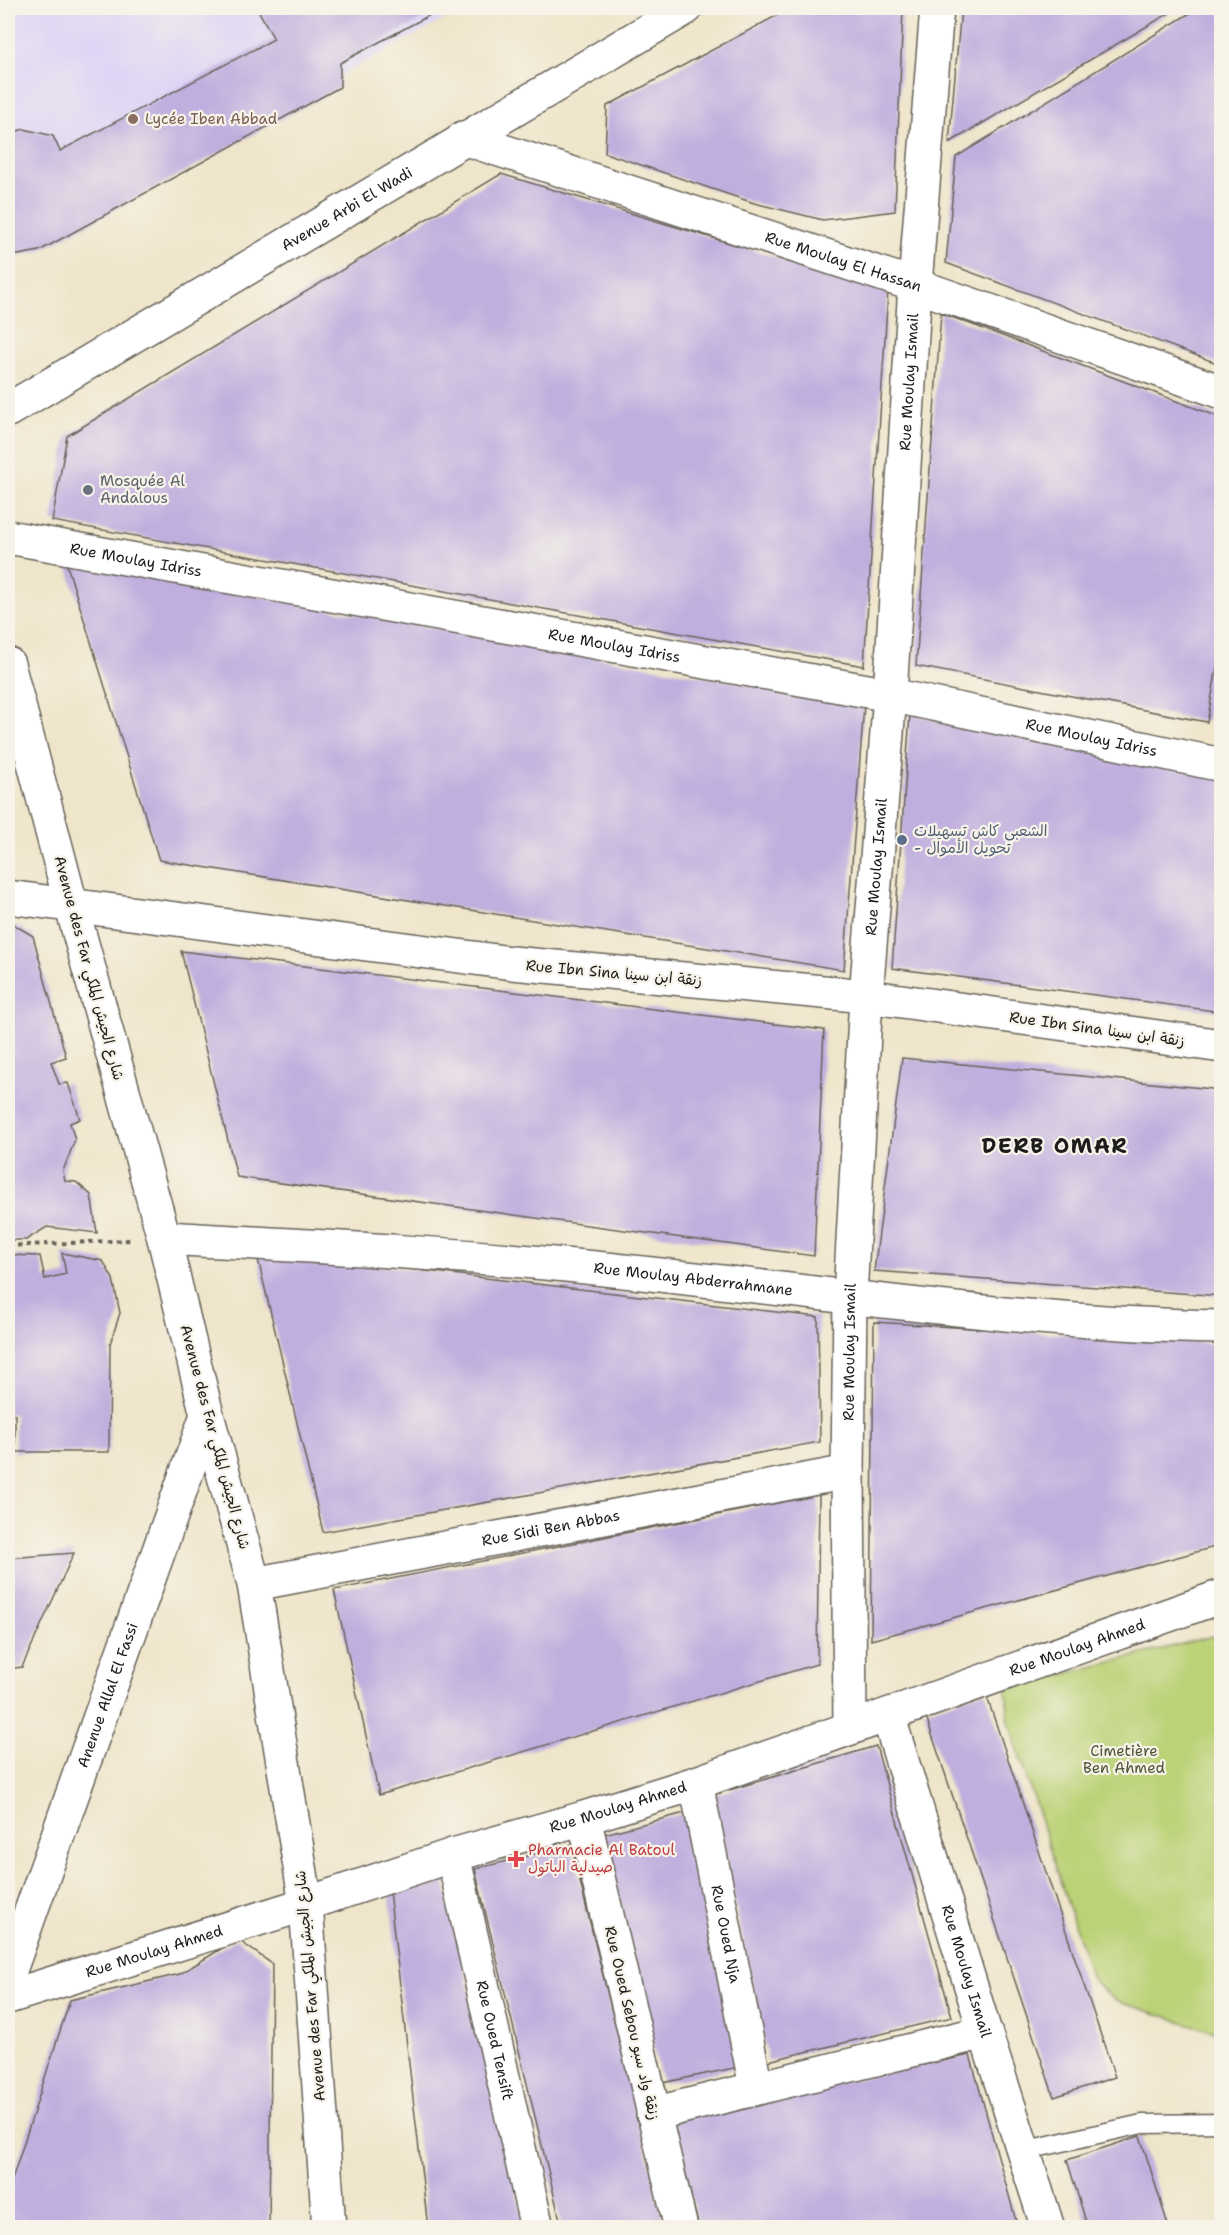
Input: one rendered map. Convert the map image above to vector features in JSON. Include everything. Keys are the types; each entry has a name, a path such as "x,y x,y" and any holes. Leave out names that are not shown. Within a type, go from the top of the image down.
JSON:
{"street":[{"name":"Avenue Arbi El Wadi","path":"8,410 463,138 686,8"},
{"name":"Rue Moulay Ismail","path":"850,1728 848,1472 850,1298 866,996 890,695 915,285 937,8"},
{"name":"Rue Moulay El Hassan","path":"463,138 915,285 1221,392"},
{"name":"Rue Moulay Idriss","path":"8,537 890,695 1221,765"},
{"name":"Avenue des Far شارع الجيش الملكي","path":"8,664 71,904 164,1238 207,1414 254,1584 306,1904 329,2228"},
{"name":"Rue Ibn Sina زنقة ابن سينا","path":"8,897 512,963 866,996 1221,1046"},
{"name":"Rue Moulay Abderrahmane","path":"164,1238 311,1246 594,1268 1026,1316 1221,1327"},
{"name":"Anenue Allal El Fassi","path":"8,1976 207,1414"},
{"name":"Rue Sidi Ben Abbas","path":"254,1584 848,1472"},
{"name":"Rue Moulay Ahmed","path":"8,1997 306,1904 453,1855 696,1783 1221,1596"},
{"name":"Rue Moulay Ismail","path":"888,1715 1048,2228"},
{"name":"Rue Oued Nja","path":"696,1783 756,2087"},
{"name":"Rue Oued Sebou زنقة واد سبو","path":"584,1818 681,2228"},
{"name":"Rue Oued Tensift","path":"453,1855 537,2228"},
{"path":"653,2114 985,2032"}],"lane":[{"path":"1023,2151 1142,2124 1221,2123"}],"path":[{"path":"8,1246 164,1238"}],"shaded area":[{"name":"Lycée Iben Abbad","path":"8,8 465,8 49,233 8,231"}],"green space":[{"name":"Cimetière Ben Ahmed","path":"1221,1634 1221,2034 1116,2001 1092,1979 1009,1723 1006,1689"}],"building":[{"path":"257,8 443,8 340,63 340,87 39,251 8,257 8,120 14,132 24,129 53,136 60,151 274,39"},
{"path":"791,8 903,8 895,211 823,220 754,203 605,153 607,106"},
{"path":"961,8 1178,8 949,143"},
{"path":"1198,8 1222,8 1222,365 946,263 956,157"},
{"path":"501,174 888,291 864,666 52,521 67,436"},
{"path":"941,313 1222,418 1222,641 1207,722 916,666"},
{"path":"66,562 864,705 844,970 159,860"},
{"path":"910,714 1222,778 1222,1012 892,968"},
{"path":"8,921 33,936 66,1057 51,1062 59,1084 68,1083 80,1119 70,1123 75,1140 63,1171 65,1181 76,1182 91,1195 97,1233 47,1227 26,1240 8,1240"},
{"path":"181,951 824,1030 814,1256 237,1177"},
{"path":"902,1058 1222,1090 1222,1296 874,1271"},
{"path":"256,1251 818,1317 820,1442 323,1532"},
{"path":"62,1253 103,1261 113,1279 120,1313 110,1344 109,1452 15,1452 15,1414 8,1414 8,1255 40,1256 45,1279 66,1274"},
{"path":"874,1322 1222,1344 1222,1545 871,1640"},
{"path":"819,1495 817,1664 379,1795 334,1590"},
{"path":"74,1553 22,1667 8,1669 8,1558"},
{"path":"985,1691 1115,2077 1054,2097 924,1711"},
{"path":"876,1746 952,2017 768,2061 713,1795"},
{"path":"685,1813 739,2067 662,2083 604,1834"},
{"path":"571,1845 665,2228 562,2228 475,1869"},
{"path":"443,1877 525,2228 428,2228 389,1890"},
{"path":"237,1939 272,1964 269,2228 8,2228 8,2192 70,2000 180,1974"},
{"path":"970,2055 1018,2228 699,2228 672,2119"},
{"path":"1140,2136 1169,2228 1088,2228 1067,2160"}],"place":[{"name":"Lycée Iben Abbad","path":"133,119"},
{"name":"Mosquée Al Andalous","path":"88,490"},
{"name":"الشعبي كاش تسهيلات - تحويل الأموال","path":"902,840"},
{"name":"Pharmacie Al Batoul صيدلية الباتول","path":"516,1859"}],"district":[{"name":"DERB OMAR","path":"1055,1146"}]}
